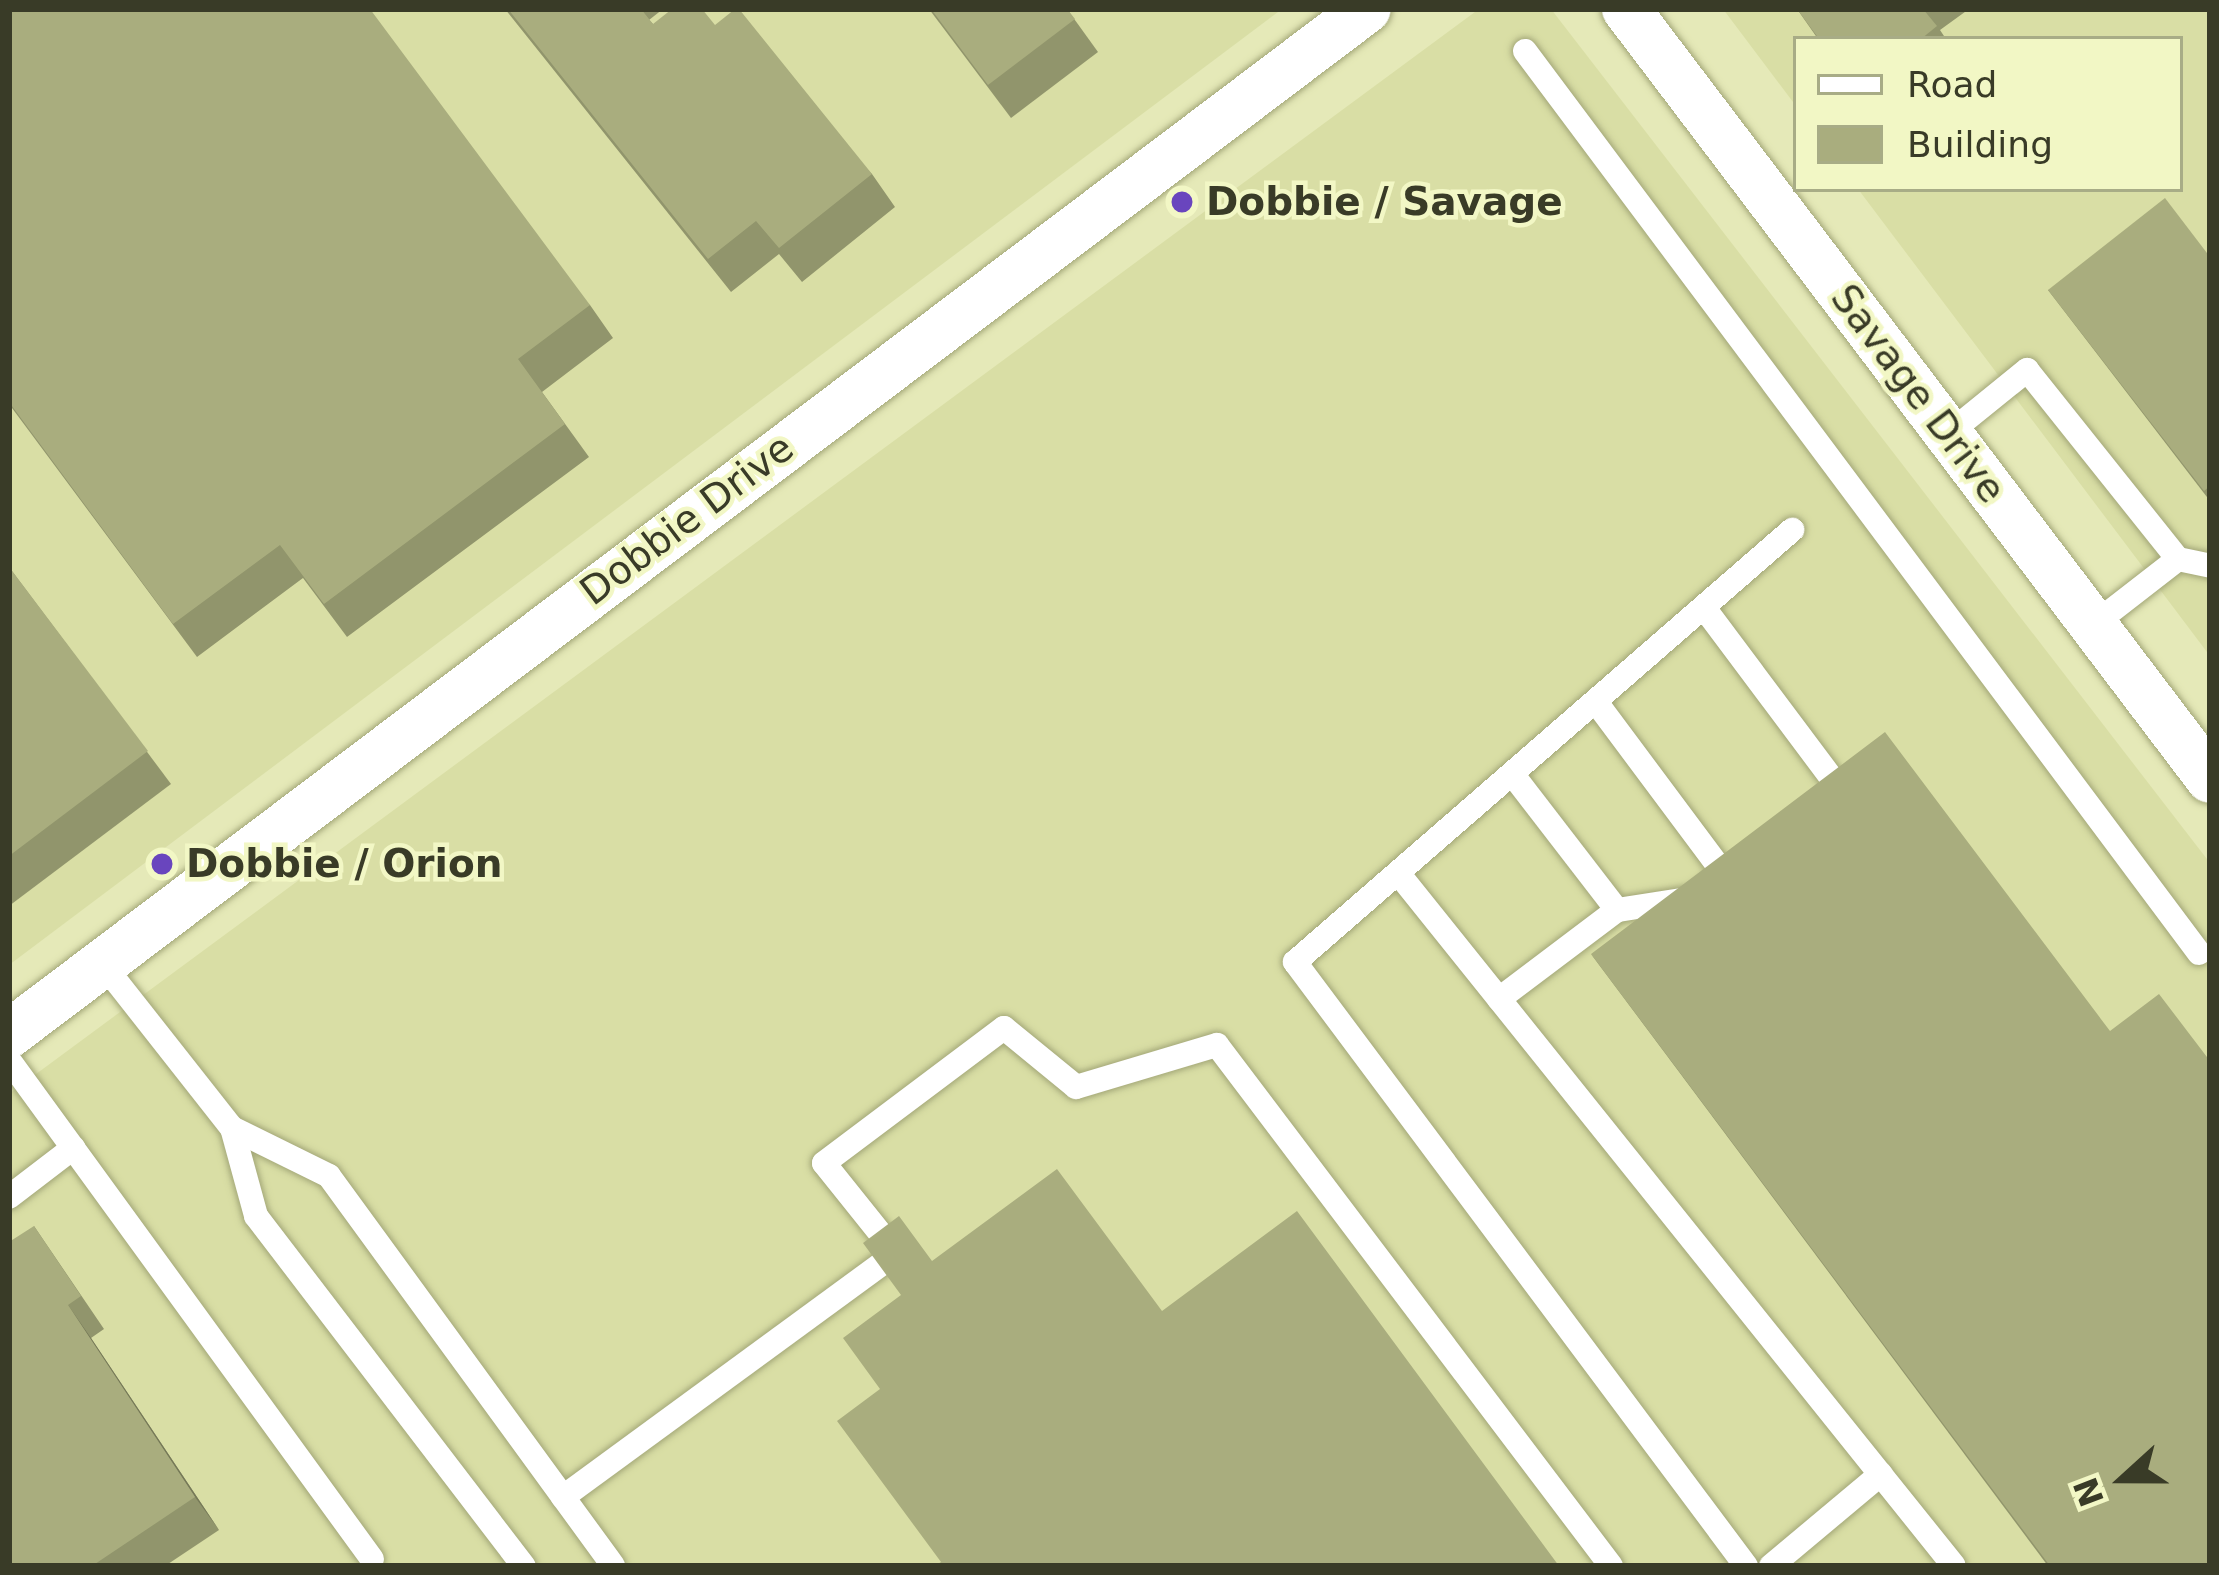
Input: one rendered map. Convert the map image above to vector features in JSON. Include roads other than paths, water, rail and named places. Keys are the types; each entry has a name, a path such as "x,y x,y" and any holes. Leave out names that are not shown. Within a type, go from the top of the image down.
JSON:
{"street":[{"name":"Dobbie Drive","path":"9,1034 1367,9"},
{"name":"Savage Drive","path":"1626,9 2210,779"}],"lane":[{"path":"1525,51 2199,953"},
{"path":"1948,434 2027,370 2178,559 2210,566"},
{"path":"1745,1566 1295,962 1792,530"},
{"path":"2093,626 2178,559"},
{"path":"1705,608 1838,787"},
{"path":"1499,1000 1617,910 1694,898 1725,874 1596,702"},
{"path":"1513,775 1617,910"},
{"path":"1398,873 1954,1566"},
{"path":"102,963 232,1128 256,1216 524,1566"},
{"path":"562,1497 896,1253 824,1163 1004,1028 1076,1087 1217,1045 1611,1566"},
{"path":"9,1060 372,1558"},
{"path":"232,1128 329,1176 614,1566"},
{"path":"9,1197 74,1148"},
{"path":"1771,1566 1881,1474"},
{"path":"1796,1545 1812,1566"}],"place":[{"name":"Dobbie / Savage","path":"1182,202"},
{"name":"Dobbie / Orion","path":"162,864"}]}
